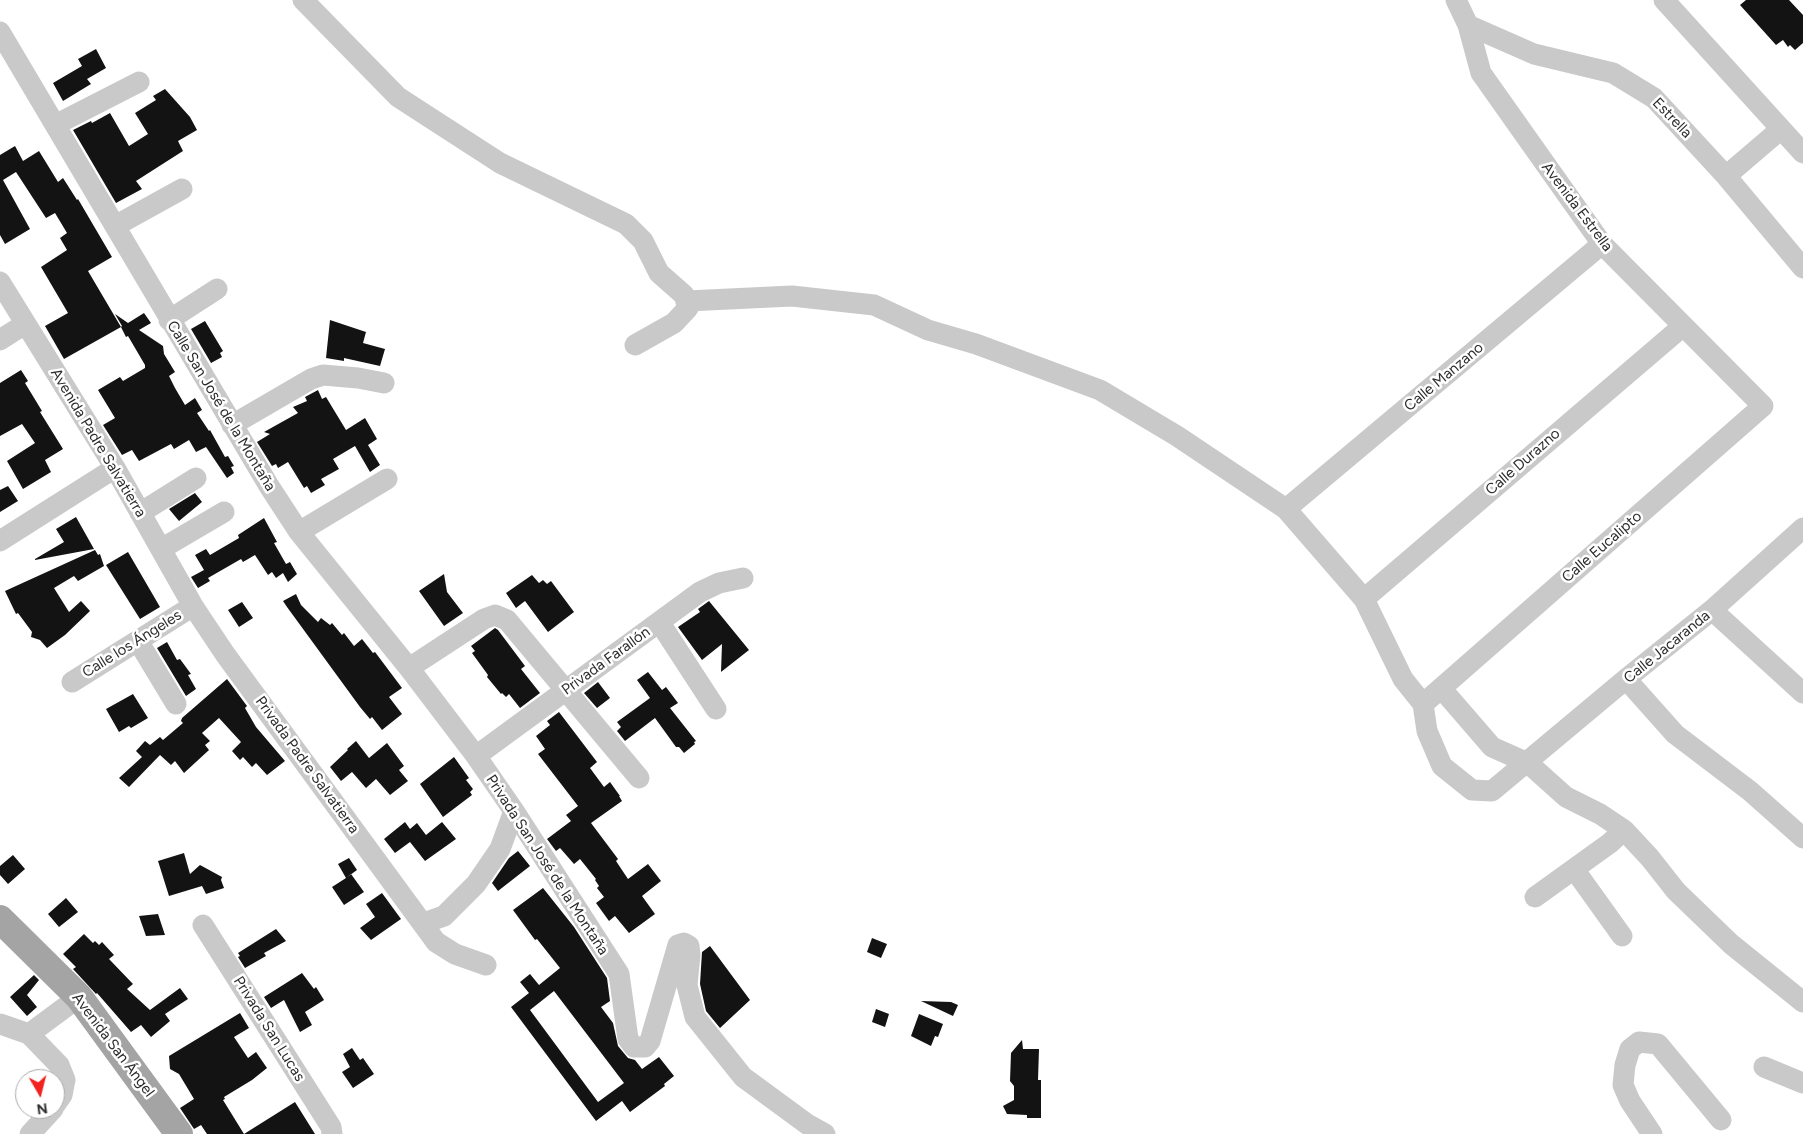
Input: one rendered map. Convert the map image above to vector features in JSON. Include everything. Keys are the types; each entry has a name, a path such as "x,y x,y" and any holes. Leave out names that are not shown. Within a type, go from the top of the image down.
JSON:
{"main road":[{"name":"Avenida San Ángel","path":"0,919 79,997 179,1134"}],"street":[{"path":"303,0 398,97 500,163 626,224 643,241 659,273 684,295 688,308 674,323 635,345"},
{"name":"Avenida Estrella","path":"1456,0 1468,25 1481,73 1602,244 1763,406"},
{"path":"1664,0 1803,153"},
{"name":"Estrella","path":"1468,25 1534,54 1613,73 1654,98 1726,176 1803,268"},
{"name":"Calle San José de la Montaña","path":"0,32 269,486 300,532 409,668 476,756"},
{"path":"55,125 139,82"},
{"path":"1726,176 1781,129"},
{"path":"115,226 182,189"},
{"name":"Calle Manzano","path":"1286,509 1602,244"},
{"name":"Avenida Padre Salvatierra","path":"0,282 115,468 193,606"},
{"path":"169,320 217,289"},
{"path":"687,301 792,296 874,305 928,330 976,344 1100,390 1177,436 1286,509 1364,599 1403,679 1423,704"},
{"path":"0,340 25,324"},
{"name":"Calle Durazno","path":"1364,599 1683,326"},
{"path":"232,425 311,379 323,375 358,378 384,383"},
{"name":"Calle Eucalipto","path":"1423,704 1763,406"},
{"path":"0,541 115,468"},
{"path":"140,513 196,478"},
{"path":"300,532 387,479"},
{"path":"161,549 224,512"},
{"name":"Calle Jacaranda","path":"1423,704 1428,731 1442,766 1472,790 1492,791 1712,610 1803,528"},
{"name":"Privada Farallón","path":"476,756 700,592 719,583 743,578"},
{"name":"Calle los Ángeles","path":"72,682 193,606"},
{"name":"Privada Padre Salvatierra","path":"193,606 225,654 424,923 436,942 455,954 486,965"},
{"path":"1712,610 1803,693"},
{"path":"409,668 484,619 495,615 507,620 639,778"},
{"path":"660,623 716,709"},
{"path":"138,641 176,704"},
{"path":"1626,679 1675,734 1750,791 1803,838"},
{"path":"1441,688 1492,747 1528,763 1566,797 1600,814 1624,830 1650,858 1676,891 1731,944 1803,1002"},
{"name":"Privada San José de la Montaña","path":"476,756 514,811 618,974 628,1039 634,1047 645,1047 650,1041 678,945 684,943 689,946 687,985 695,1017 743,1077 807,1124 825,1134"},
{"path":"424,923 444,916 476,884 500,849 514,811"},
{"path":"1535,897 1610,843 1624,830"},
{"path":"1574,869 1622,936"},
{"name":"Privada San Lucas","path":"203,925 331,1127 332,1134"},
{"path":"29,1034 79,997"},
{"path":"0,1024 29,1034 59,1065 60,1069"},
{"path":"1652,1134 1622,1085 1625,1064 1630,1049 1640,1042 1658,1044 1721,1120"},
{"path":"1764,1067 1803,1083"},
{"path":"30,1134 44,1119"}],"building":[{"path":"1746,0 1789,0 1803,15 1803,43 1795,50 1790,45 1788,47 1783,40 1776,45 1740,5"},
{"path":"96,49 106,68 87,79 91,84 63,101 53,83 82,66 78,59"},
{"path":"165,89 190,117 197,130 178,141 183,151 136,181 142,189 116,203 73,130 91,121 92,123 110,113 129,146 148,134 135,113 156,100 153,96"},
{"path":"15,146 23,161 39,151 58,182 63,178 78,199 112,257 88,271 121,327 64,359 45,326 68,313 41,267 67,250 60,238 67,233 55,213 46,218 16,172 3,180 30,229 5,244 0,235 0,155"},
{"path":"144,313 151,323 139,330 163,346 164,354 175,372 169,376 175,388 185,405 195,398 202,410 197,413 210,430 225,457 228,456 234,466 231,467 234,473 227,478 206,447 196,452 189,440 174,449 171,444 139,461 132,450 122,455 103,425 115,418 98,390 120,377 123,381 145,368 145,365 115,314 128,323"},
{"path":"330,320 366,332 363,343 385,349 380,366 344,358 344,361 326,358"},
{"path":"205,321 223,351 220,353 222,357 211,363 191,329"},
{"path":"21,370 28,381 25,383 42,411 40,412 63,449 45,460 51,472 23,489 7,461 35,443 22,424 0,436 0,383"},
{"path":"318,390 322,399 326,397 346,430 365,418 377,439 368,445 380,465 370,472 355,446 333,459 339,469 321,479 325,485 311,493 307,486 304,488 288,462 278,468 276,464 272,466 257,442 270,434 264,432 298,413 293,407 307,401 305,397"},
{"path":"8,486 18,501 0,512 0,490"},
{"path":"195,493 202,502 179,521 169,509"},
{"path":"76,517 94,549 35,560 64,542 56,529"},
{"path":"264,518 277,542 274,543 286,564 290,562 297,574 288,582 283,573 276,578 272,572 268,575 255,555 243,562 241,559 208,578 210,581 198,588 191,577 204,570 195,555 206,549 210,555 239,538 238,535"},
{"path":"95,550 98,555 100,554 104,566 78,581 74,576 54,588 69,612 81,601 90,611 65,635 47,648 40,640 31,637 32,632 18,613 16,614 5,591"},
{"path":"128,552 160,607 140,619 106,565"},
{"path":"444,574 447,592 463,613 444,626 419,591"},
{"path":"532,575 539,583 543,580 547,584 551,581 574,612 548,632 525,601 516,608 506,593"},
{"path":"296,594 301,605 318,622 321,618 330,625 332,623 342,635 344,633 354,646 362,639 373,653 375,652 402,688 389,697 402,714 382,730 372,717 370,719 360,707 283,601"},
{"path":"709,601 749,650 721,672 722,644 702,660 678,627 700,612 698,609"},
{"path":"242,602 253,618 239,627 228,610"},
{"path":"495,628 525,666 521,669 540,693 520,708 509,694 506,697 501,694 487,677 488,675 472,653 475,651 471,646"},
{"path":"167,642 177,660 180,659 191,674 188,675 196,689 186,696 157,648"},
{"path":"648,672 662,690 666,687 678,703 670,708 696,741 684,753 679,747 676,747 655,718 625,741 617,731 621,727 617,722 650,698 637,680"},
{"path":"227,679 247,706 245,708 256,727 285,761 267,775 256,763 252,767 243,757 240,760 232,751 241,742 219,718 202,733 210,741 205,745 209,750 184,773 175,761 171,765 160,755 129,787 119,778 142,757 136,751 145,741 150,745 160,737 163,740 183,723 181,721 182,718"},
{"path":"598,682 610,698 597,708 584,693"},
{"path":"133,694 148,718 131,728 129,726 119,732 106,709"},
{"path":"559,712 597,762 590,768 604,787 610,782 622,801 591,823 618,859 616,861 628,879 648,864 661,881 642,896 655,914 629,933 615,916 609,921 596,903 604,897 597,888 599,886 596,879 580,859 574,864 560,848 556,851 547,839 571,821 566,815 578,806 538,754 545,749 536,736 550,725 547,721"},
{"path":"356,741 369,758 387,743 404,766 399,770 408,781 390,795 376,779 366,788 352,772 341,781 330,767"},
{"path":"454,757 469,778 466,780 473,789 470,792 472,795 443,817 420,784"},
{"path":"405,822 410,829 417,823 426,835 442,822 456,839 425,861 410,842 395,853 384,839"},
{"path":"518,851 530,866 498,891 492,883 509,858"},
{"path":"184,853 190,874 200,865 222,877 221,880 224,888 206,894 202,886 169,896 158,861"},
{"path":"13,855 25,869 8,884 0,875 0,866"},
{"path":"349,858 357,870 351,874 364,892 344,905 332,887 346,878 338,864"},
{"path":"543,888 574,927 607,978 610,1001 601,1007 613,1023 618,1046 628,1058 635,1060 642,1069 659,1057 674,1076 664,1084 665,1086 630,1112 622,1101 596,1121 511,1007 529,993 520,982 530,974 539,985 560,968 537,939 535,940 513,910","holes":["554,991 624,1083 598,1102 530,1010"]},
{"path":"382,893 401,919 371,940 360,928 375,917 366,904"},
{"path":"66,898 78,912 59,927 48,914"},
{"path":"158,914 165,935 146,936 139,916"},
{"path":"276,929 286,941 264,953 266,956 245,968 238,957 240,956 238,953"},
{"path":"84,934 93,943 95,941 99,945 102,942 114,955 109,959 133,984 127,989 150,1010 180,988 188,999 165,1014 170,1021 151,1037 141,1025 131,1032 73,969 76,967 63,954"},
{"path":"872,938 887,944 881,958 867,952"},
{"path":"710,946 750,1000 720,1028 706,1011 700,984 702,952"},
{"path":"302,973 314,989 316,987 324,1000 305,1012 312,1025 300,1032 284,1000 271,1008 264,997"},
{"path":"34,975 39,980 27,995 37,1007 27,1016 10,997"},
{"path":"921,1001 951,1002 958,1005 953,1016"},
{"path":"876,1009 889,1014 885,1027 872,1022"},
{"path":"240,1013 249,1028 234,1037 248,1058 256,1052 267,1068 252,1080 224,1097 225,1099 223,1100 244,1134 207,1134 201,1125 194,1129 180,1108 194,1099 179,1074 170,1069 169,1056"},
{"path":"919,1014 943,1024 938,1037 935,1036 931,1046 911,1036"},
{"path":"1022,1040 1023,1049 1039,1049 1038,1080 1041,1080 1041,1118 1027,1118 1027,1115 1007,1114 1003,1106 1014,1100 1014,1086 1010,1081 1011,1053"},
{"path":"352,1048 360,1060 363,1058 374,1074 353,1088 342,1072 350,1067 343,1054"},
{"path":"295,1102 315,1134 244,1134"}]}
